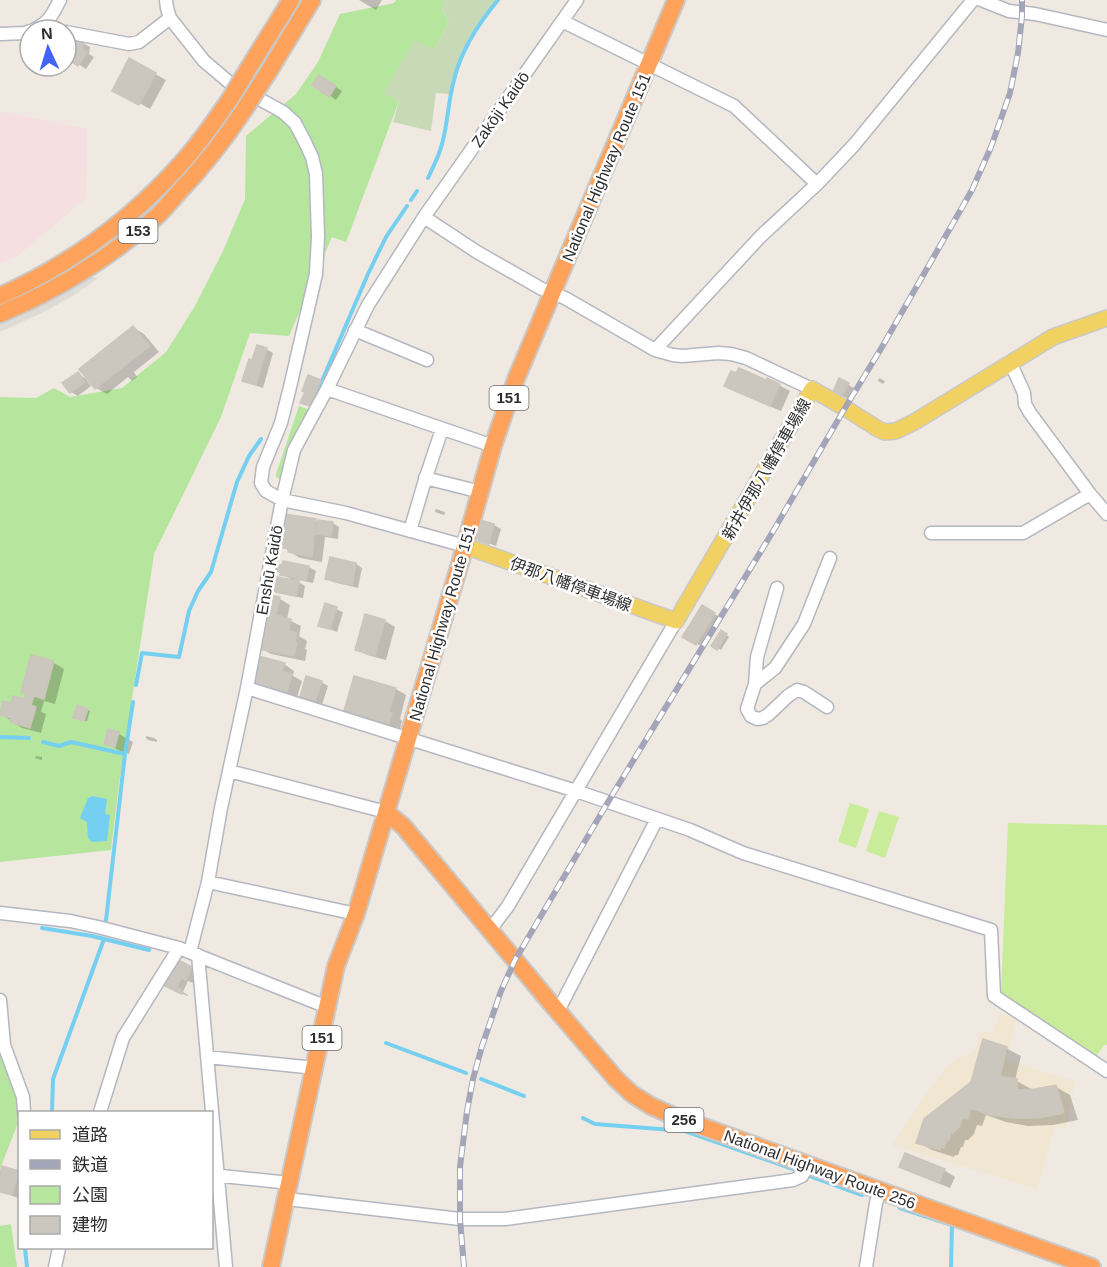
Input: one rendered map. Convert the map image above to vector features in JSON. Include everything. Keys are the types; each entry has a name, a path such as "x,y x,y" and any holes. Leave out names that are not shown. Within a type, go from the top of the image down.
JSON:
{"highway":[{"name":"153","path":"0,296 53,269 88,247 124,219 168,179 230,99 291,0"},
{"name":"153","path":"0,314 32,300 85,269 158,215 222,142 244,111 312,0"},
{"name":"National Highway Route 151","path":"271,1267 336,966 356,914 493,446 516,379 676,0"},
{"name":"National Highway Route 256","path":"386,812 404,826 558,1011 616,1079 632,1094 651,1106 676,1117 1092,1267"}],"main road":[{"name":"新井伊那八幡停車場線","path":"676,621 812,389 878,429 885,432 896,431 1053,337 1107,318"},
{"name":"伊那八幡停車場線","path":"465,546 676,621"}],"street":[{"path":"48,18 60,0"},
{"path":"166,0 170,18 213,70 231,83 283,112 295,123 312,157 316,174 318,218 316,274 281,423 263,467 261,483 266,491 282,500 346,513 465,546"},
{"name":"Zakōji Kaidō","path":"424,217 577,0"},
{"path":"655,350 760,236 817,184 854,145 973,0"},
{"path":"981,0 1010,10 1107,30"},
{"path":"78,35 129,44 140,42 170,18"},
{"path":"562,21 734,106 817,184"},
{"path":"0,34 18,33"},
{"path":"424,217 477,252 552,294 565,298 655,350 682,356 731,354 746,358 812,389"},
{"name":"Enshū Kaidō","path":"101,1111 123,1038 189,952 208,882 282,500 294,450 327,389 368,304 424,217"},
{"path":"355,330 427,360"},
{"path":"1011,364 1030,413 1107,514"},
{"path":"327,389 493,446"},
{"path":"411,531 425,478 442,429"},
{"path":"425,478 480,492"},
{"path":"931,533 1023,532 1090,494"},
{"path":"755,684 775,668 804,624 830,558"},
{"path":"777,588 757,657 755,684 747,709 751,716 757,719 763,718 797,690 827,707"},
{"path":"490,930 507,906 676,621"},
{"path":"247,687 576,791 690,830 743,853 991,930 994,996 1107,1071"},
{"path":"229,771 386,812"},
{"path":"558,1011 657,819"},
{"path":"208,882 356,914"},
{"path":"0,913 70,921 189,952 327,1007"},
{"name":"Enshū Kaidō","path":"189,952 207,1058 210,1111"},
{"path":"0,1000 4,1045 23,1097 24,1111"},
{"path":"207,1058 315,1068"},
{"name":"Enshū Kaidō","path":"213,1159 226,1267"},
{"path":"214,1176 252,1179 288,1191 460,1219 505,1219 793,1180 802,1176 808,1165"},
{"path":"866,1267 880,1190"},
{"path":"55,1267 59,1249"}],"shaded area":[{"path":"0,111 87,129 86,198 16,257 0,263"},
{"path":"88,277 98,278 73,296 44,312 0,332 0,324 22,316"},
{"path":"1000,1013 1017,1019 1006,1060 1075,1081 1066,1129 1055,1126 1037,1189 892,1145 926,1094 951,1062 975,1051 981,1030 993,1033"}],"green space":[{"path":"396,0 445,0 442,9 449,23 434,50 385,93 399,101 346,242 332,237 289,336 250,333 221,417 154,554 111,850 0,862 0,397 36,398 54,388 70,397 122,388 166,352 195,306 223,251 245,199 246,136 296,94 318,62 340,14 394,3"},
{"path":"445,0 496,0 466,44 456,68 450,94 436,93 431,131 393,122 399,101 384,93 415,40 434,50 449,23 442,9"},
{"path":"299,406 310,410 290,446 280,479 276,477 276,474"},
{"path":"850,803 869,809 856,848 838,842"},
{"path":"879,811 899,817 885,858 866,851"},
{"path":"1008,823 1107,825 1107,1045 1104,1045 1096,1057 1001,992"},
{"path":"0,1050 7,1074 20,1098 18,1123 0,1169"},
{"path":"11,1224 17,1267 0,1267 0,1226"}],"water":[{"path":"93,796 107,799 105,814 110,815 107,841 92,842 88,838 87,822 80,818 88,798"}],"building":[{"path":"78,42 84,42 83,49 88,52 78,66"},
{"path":"129,58 156,73 139,105 112,91"},
{"path":"319,75 336,86 329,97 312,85"},
{"path":"133,326 150,346 95,389 79,369"},
{"path":"257,345 267,348 256,385 242,381 249,359 252,360"},
{"path":"739,368 780,384 770,406 724,386 731,371 736,373"},
{"path":"78,372 85,382 70,393 62,383"},
{"path":"308,375 321,380 310,406 300,403"},
{"path":"839,378 849,383 841,397 833,392"},
{"path":"284,514 316,519 312,557 288,552 289,549 279,544"},
{"path":"318,520 333,522 331,536 316,534"},
{"path":"480,520 494,524 489,544 479,541 476,534"},
{"path":"330,557 356,563 352,585 325,579"},
{"path":"283,561 309,566 306,580 280,575 281,572 274,571 275,564 282,565"},
{"path":"272,576 299,581 296,596 269,590"},
{"path":"270,595 280,597 276,615 291,619 289,631 297,633 294,656 258,649"},
{"path":"325,603 337,607 330,629 318,626"},
{"path":"702,605 715,613 696,645 682,637"},
{"path":"365,614 385,620 375,656 355,650"},
{"path":"721,630 727,634 717,650 711,646"},
{"path":"31,655 54,661 44,699 34,696 31,705 36,707 30,728 10,722 11,718 0,715 0,713 3,701 11,703 13,696 24,699 26,693 21,692"},
{"path":"258,656 285,663 282,671 292,674 287,692 251,683"},
{"path":"306,676 322,681 315,702 300,697"},
{"path":"354,676 396,688 389,712 392,713 389,724 344,711"},
{"path":"77,705 88,709 84,721 73,718"},
{"path":"108,729 119,732 115,747 104,744"},
{"path":"178,960 192,967 186,980 181,978 177,987 182,990 181,994 163,985 169,970 173,972"},
{"path":"983,1039 1007,1047 1000,1076 1017,1079 1017,1090 1056,1085 1064,1112 1038,1118 1012,1118 990,1115 971,1108 968,1119 962,1118 960,1126 951,1133 944,1148 941,1147 940,1150 916,1143 924,1119 971,1082"},
{"path":"905,1153 945,1169 939,1183 899,1167"},
{"path":"2,1166 18,1171 12,1195 0,1192"}],"waterway":[{"path":"428,178 442,144 452,88 461,58 477,28 498,0"},
{"path":"411,200 417,191"},
{"path":"313,402 368,274 386,237 407,206"},
{"path":"136,685 142,653 179,657 189,611 198,591 211,572 237,482 249,456 261,439"},
{"path":"106,920 133,702"},
{"path":"0,737 29,738"},
{"path":"43,742 59,746 71,742 125,754"},
{"path":"42,928 92,936 149,950"},
{"path":"52,1111 53,1079 104,939"},
{"path":"386,1043 466,1073"},
{"path":"481,1079 524,1096"},
{"path":"583,1118 595,1124 685,1131 796,1170"},
{"path":"810,1176 862,1195"},
{"path":"900,1208 952,1225 951,1267"},
{"path":"25,1249 27,1267"}],"railway":[{"path":"464,1267 460,1219 460,1167 467,1111 482,1046 501,991 515,960 772,533 972,190 991,147 1010,93 1018,53 1022,0"}]}
